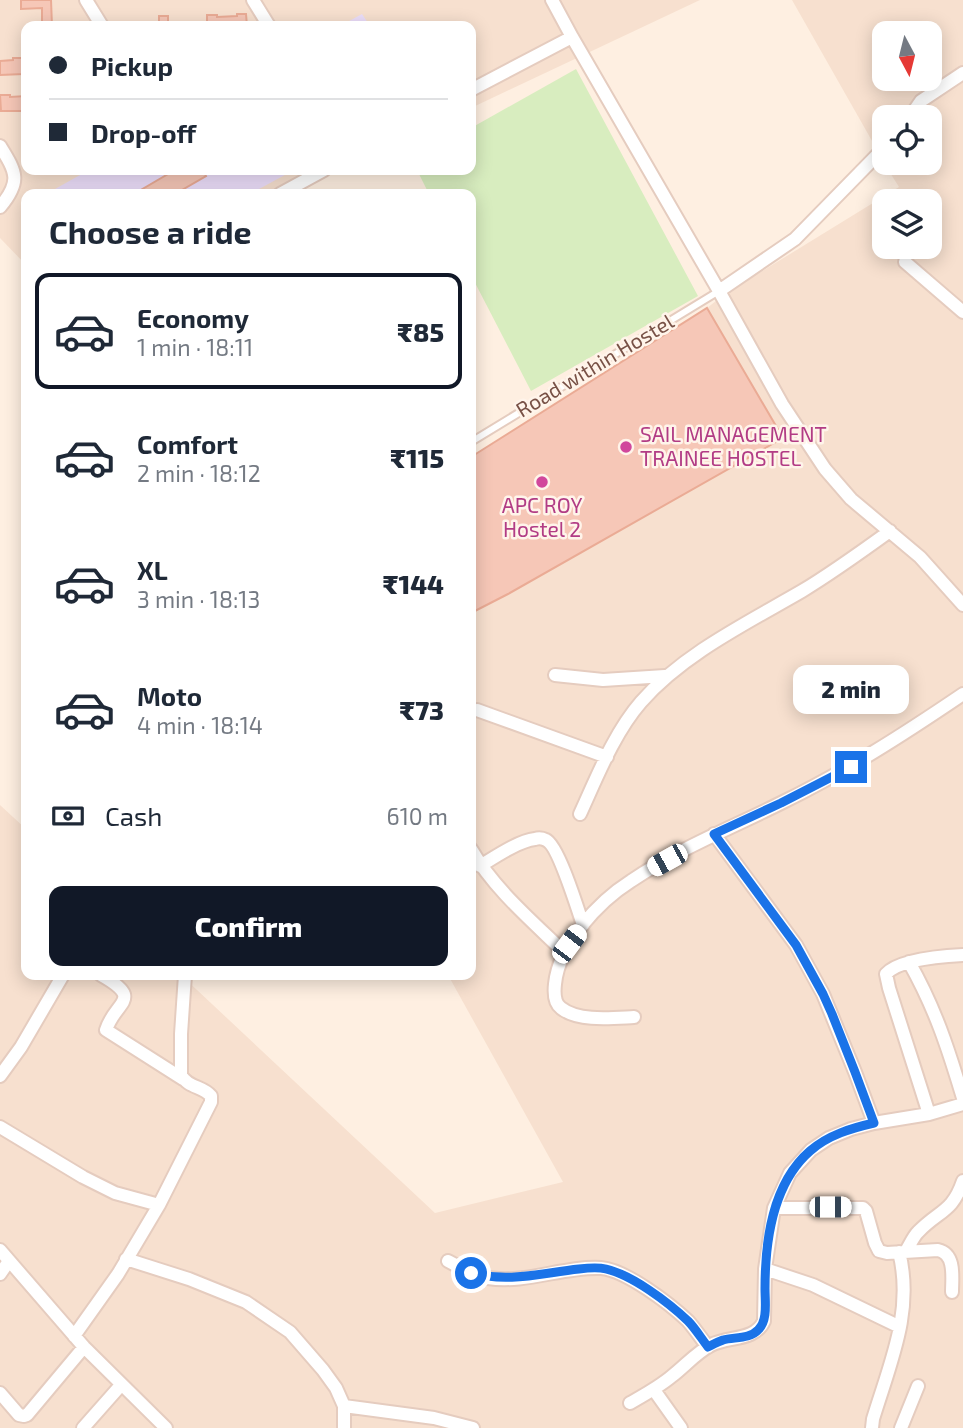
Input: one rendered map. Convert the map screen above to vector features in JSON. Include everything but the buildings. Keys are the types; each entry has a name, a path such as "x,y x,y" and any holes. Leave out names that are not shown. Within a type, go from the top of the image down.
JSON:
{"street":[{"path":"86,0 99,21"},
{"path":"253,0 267,21"},
{"path":"552,0 782,404 825,469 851,499 920,557 963,605"},
{"path":"476,87 572,37"},
{"path":"918,105 963,73"},
{"path":"0,146 13,166 15,175 10,196 0,207"},
{"path":"719,290 795,239 872,160"},
{"path":"289,189 315,175"},
{"path":"905,262 963,312"},
{"path":"580,814 615,740 639,704 665,676 722,637 844,564 890,531"},
{"path":"555,675 603,680 665,676"},
{"path":"634,1017 600,1018 575,1015 560,1008 554,995 556,974 569,944 592,913 630,881 714,834 851,767 963,694"},
{"path":"477,710 607,757"},
{"path":"714,834 796,945 823,994 874,1123"},
{"path":"480,866 535,838 546,840 553,846 583,925"},
{"path":"476,858 502,890 565,953"},
{"path":"929,1114 886,978 891,969 909,962 963,955"},
{"path":"909,962 932,1006 963,1098"},
{"path":"0,1076 21,1047 59,980"},
{"path":"74,1336 127,1259 159,1205 211,1102 209,1093 189,1084 106,1030 122,1005 123,996 122,988 109,980"},
{"path":"183,1079 181,1034 185,980"},
{"path":"629,1403 654,1390 708,1347 720,1341 756,1333 761,1328 764,1321 765,1269 774,1208 790,1173 811,1150 850,1129 929,1114 963,1104"},
{"path":"0,1127 115,1193 159,1205"},
{"path":"872,1428 900,1327 905,1292 903,1252 915,1235 948,1209 963,1181"},
{"path":"774,1208 863,1208 877,1248 883,1252 938,1250 948,1254 952,1292"},
{"path":"0,1251 84,1348 166,1428"},
{"path":"127,1259 189,1279 246,1303 289,1332 336,1388 344,1406 344,1428"},
{"path":"0,1274 9,1261"},
{"path":"448,1261 471,1273 490,1278 516,1278 604,1268 624,1275 666,1302 690,1323 708,1347"},
{"path":"765,1269 813,1285 900,1327"},
{"path":"0,1393 19,1415 27,1415 84,1348"},
{"path":"83,1428 121,1385"},
{"path":"901,1428 918,1386"},
{"path":"654,1390 681,1428"},
{"path":"344,1406 435,1418 473,1428"}],"lane":[{"name":"Road within Hostel","path":"476,439 719,290"}],"shaded area":[{"path":"0,0 700,0 476,106 476,21 21,21 21,175 327,175 297,189 21,189 21,260 0,238"},
{"path":"792,0 963,0 963,1428 0,1428 0,805 21,824 21,980 186,980 435,1213 563,1182 451,980 476,980 476,454 725,294 872,204 872,259 942,259 942,189 896,189 899,187 892,175 942,175 942,105 872,105 872,141"},
{"path":"362,14 367,21 349,21"},
{"path":"80,175 285,175 259,189 55,189"}],"green space":[{"path":"576,69 698,296 531,391 476,285 476,189 426,189 420,175 476,175 476,125"}],"place":[{"name":"SAIL MANAGEMENT TRAINEE HOSTEL","path":"626,447"},
{"name":"APC ROY Hostel 2","path":"542,482"}],"route":[{"path":"471,1273 490,1278 516,1278 604,1268 624,1275 666,1302 690,1323 708,1347 720,1341 756,1333 761,1328 765,1311 765,1269 774,1208 790,1173 811,1150 829,1138 874,1123 832,1014 796,945 714,834 851,767"}]}
